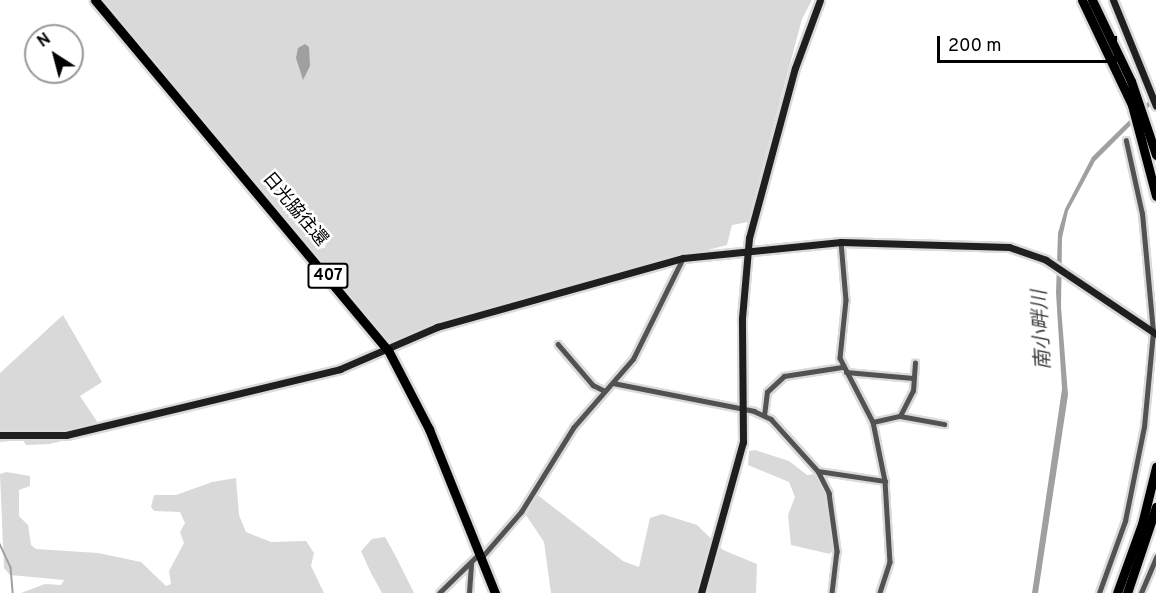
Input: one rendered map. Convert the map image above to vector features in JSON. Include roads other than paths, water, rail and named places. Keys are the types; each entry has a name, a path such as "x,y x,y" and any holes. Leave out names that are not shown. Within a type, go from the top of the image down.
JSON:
{"highway":[{"name":"日光脇往還","path":"95,0 388,350 414,396 495,593"},
{"path":"1082,0 1135,102"},
{"path":"1092,0 1156,155"},
{"path":"1141,120 1156,196"},
{"path":"1117,593 1142,524 1156,467"},
{"path":"1127,593 1156,507"}],"street":[{"path":"701,593 739,469 744,409 742,318 748,251 795,68 820,0"},
{"path":"1113,0 1156,106"},
{"path":"1109,593 1100,591 1130,497 1144,427 1155,333 1142,214 1126,141"},
{"path":"1129,153 1137,151"},
{"path":"0,435 48,437 96,429 340,369 437,327 683,258 842,242 990,244 1046,261 1155,333"},
{"path":"842,242 846,300 840,349 845,370 859,388 873,422 885,481 890,562 880,593"},
{"path":"440,593 480,556 521,512 573,428 633,359 683,258"},
{"path":"558,344 593,385 605,391"},
{"path":"900,416 910,401 915,363"},
{"path":"764,416 767,392 784,376 845,370 913,378"},
{"path":"613,383 744,409 764,416 818,471 828,493 837,551 832,593"},
{"path":"873,422 900,416 944,423"},
{"path":"818,471 885,481"},
{"path":"1141,593 1156,557"},
{"path":"469,593 471,563"}],"waterway":[{"path":"0,544 11,568 13,593"}],"water label":[{"name":"南小畔川","path":"1043,330"}]}
